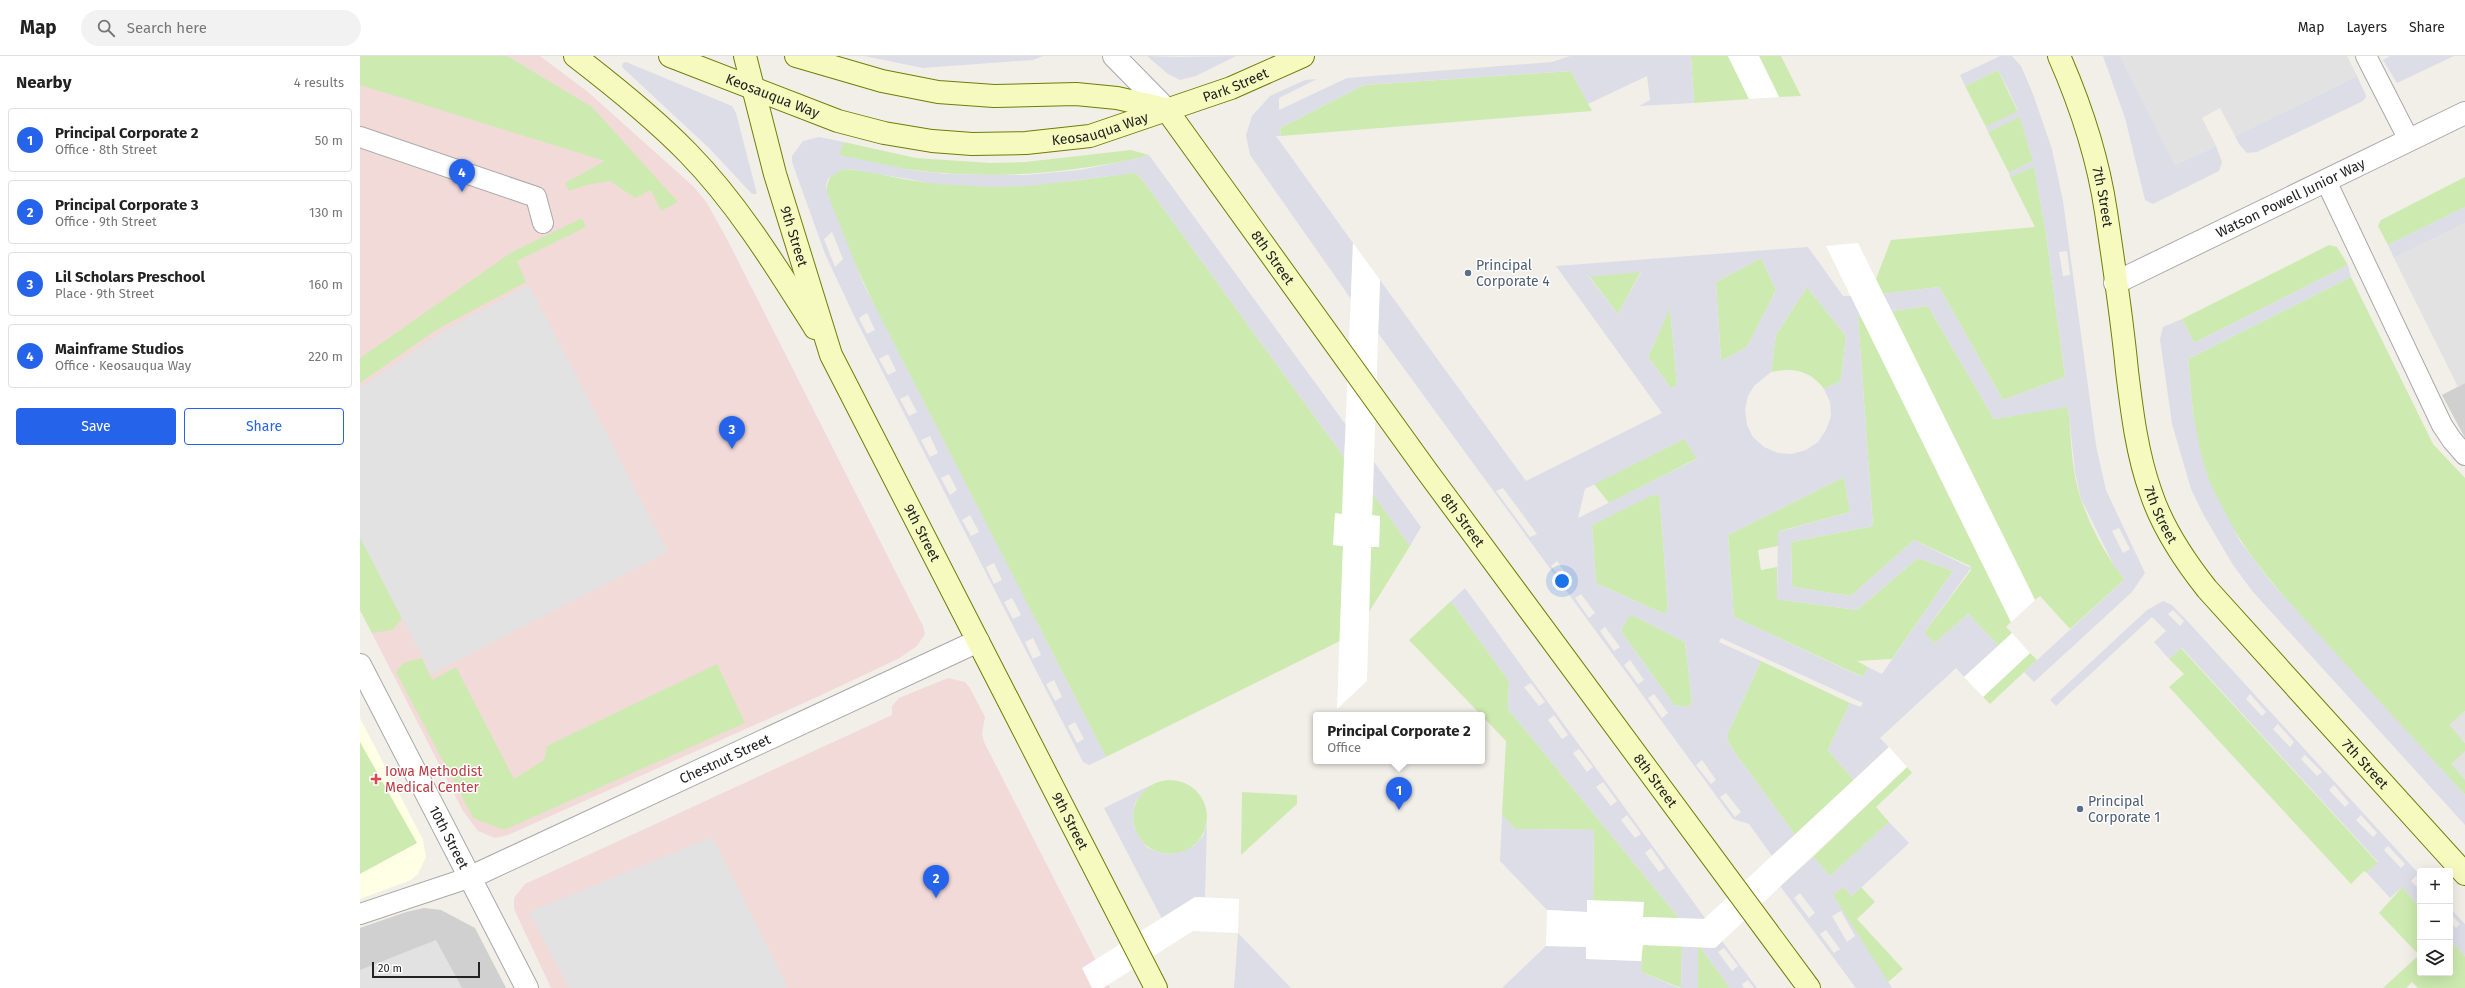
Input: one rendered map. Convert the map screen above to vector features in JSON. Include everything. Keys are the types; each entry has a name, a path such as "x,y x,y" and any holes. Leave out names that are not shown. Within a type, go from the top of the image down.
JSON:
{"main road":[{"path":"575,56 604,78 658,125 688,153 714,182 778,272 831,355"},
{"name":"Keosauqua Way","path":"670,56 838,121 884,133 932,141 972,144 1026,143 1090,136 1166,109"},
{"name":"9th Street","path":"745,56 775,174 831,355 1156,988"},
{"name":"Keosauqua Way","path":"796,56 882,81 938,92 994,96 1076,94 1117,98 1166,109"},
{"name":"Park Street","path":"1166,109 1231,88 1303,56"},
{"name":"7th Street","path":"2059,56 2076,97 2097,165 2106,211 2134,426 2142,463 2151,494 2184,560 2207,589 2465,874"},
{"name":"8th Street","path":"1166,109 1426,470 1809,988"}],"street":[{"name":"8th Street","path":"1114,56 1166,109"},
{"name":"Watson Powell Junior Way","path":"2115,283 2465,112"},
{"name":"Chestnut Street","path":"471,877 978,641"},
{"name":"10th Street","path":"360,665 471,877 527,988"}],"lane":[{"path":"2366,56 2410,140"},
{"path":"360,137 536,197 543,223"},
{"path":"2326,180 2442,425 2465,455"},
{"path":"360,914 471,877"}],"shaded area":[{"path":"360,56 540,56 588,92 694,187 707,203 727,239 923,626 925,634 917,646 898,659 804,703 508,835 495,838 478,831 463,811 360,610"},
{"path":"864,56 1043,56 1033,60 923,68"},
{"path":"1147,56 1236,56 1196,76 1180,80 1168,74"},
{"path":"1570,56 1691,56 1694,103 1639,106 1650,100 1647,76 1588,104 1571,71 1364,85 1280,128 1281,136 1276,136 1353,243 1351,299 1250,155 1246,135 1252,116 1270,96 1305,80 1317,79 1279,98 1279,110 1347,78 1552,62"},
{"path":"2000,56 2012,56 2021,66 2033,94 2052,149 2063,201 2096,445 2106,490 2145,573 2132,592 2034,682 2024,672 2125,579 2115,568 2081,499 2075,472 2068,407 1994,419 1928,306 1892,311 1883,294 1939,287 2003,400 2065,377 2046,233 2034,167 2010,177 2009,173 2033,161 2020,117 1988,132 1986,127 2018,111 1998,70 1965,86 1960,75","holes":["2067,251 2070,275 2063,276 2059,252","2119,528 2130,549 2123,553 2112,531"]},
{"path":"2103,56 2120,56 2175,165 2216,146 2222,162 2219,171 2153,204 2145,200 2125,118"},
{"path":"2120,56 2347,56 2357,76 2235,136 2220,108 2202,118 2216,146 2175,165"},
{"path":"2390,56 2454,56 2397,83 2383,60"},
{"path":"626,62 732,106 736,113 757,194 752,194 709,148 622,67 623,63"},
{"path":"2357,76 2366,97 2363,101 2257,152 2247,153 2239,144 2235,136"},
{"path":"819,137 844,142 839,155 911,170 946,174 1026,175 1080,170 1149,155 1346,425 1344,457 1142,179 1135,173 1029,186 993,187 937,184 849,169 841,170 828,179 826,185 828,195 863,283 1106,757 1089,765 1083,762 856,320 825,254 792,162 792,156 803,141","holes":["832,232 843,259 835,267 824,239","867,313 875,330 867,334 859,318","888,354 896,371 888,375 879,359","908,395 917,412 909,416 900,399","930,436 938,453 930,457 921,440","949,474 957,490 950,495 941,478","970,515 979,532 971,536 962,520","994,563 1002,580 994,584 986,567","1012,598 1021,615 1013,619 1004,602","1033,638 1041,655 1033,659 1025,642","1054,680 1062,697 1055,701 1046,684","1075,722 1084,739 1077,743 1068,726"]},
{"path":"2465,207 2465,223 2394,258 2388,245"},
{"path":"2465,223 2465,383 2458,387 2394,258"},
{"path":"1808,247 1843,296 1851,296 1861,316 1858,317 1873,526 1791,542 1793,587 1851,596 1914,540 1971,568 1924,633 1935,643 1968,614 1999,646 1964,677 1956,668 1880,738 1889,747 1854,780 1828,750 1850,703 1861,707 1863,703 1721,638 1719,642 1761,661 1728,733 1727,739 1733,750 1795,835 1772,856 1749,824 1733,819 1378,333 1380,280 1526,481 1662,413 1556,266","holes":["1761,258 1776,290 1747,347 1721,361 1716,282","1641,272 1618,314 1589,277","1807,287 1846,336 1841,381 1824,389 1830,402 1831,416 1826,430 1818,442 1806,450 1792,454 1778,453 1764,447 1753,437 1747,425 1745,410 1748,396 1754,386 1771,372 1776,335","1670,308 1677,385 1671,388 1648,357","1684,439 1697,459 1578,518 1585,489","1844,477 1850,512 1778,532 1777,599 1857,610 1918,558 1953,571 1882,674 1868,667 1862,677 1734,617 1728,535","1503,488 1537,534 1530,537 1496,491","1653,495 1659,496 1660,501 1668,609 1664,614 1596,583 1592,525","1557,561 1571,581 1566,585 1551,566","1581,594 1595,613 1589,618 1575,598","1634,616 1685,642 1692,702 1688,707 1674,705 1621,631 1628,617","1605,627 1620,647 1614,651 1600,631","1630,660 1644,680 1638,684 1624,665","1654,694 1668,713 1662,718 1648,698","1702,760 1716,780 1711,784 1696,765","1726,793 1741,812 1735,817 1720,797"]},
{"path":"2348,265 2351,277 2188,359 2193,413 2201,454 2210,483 2240,541 2271,582 2465,795 2465,825 2253,592 2233,565 2203,514 2191,489 2172,424 2160,339 2163,327 2182,319 2194,343"},
{"path":"529,285 668,552 431,674 360,537 360,388 445,330"},
{"path":"2465,383 2465,438 2442,395"},
{"path":"1374,462 1421,527 1410,546 1373,494"},
{"path":"1465,588 1705,918 1704,919 1679,918 1508,709 1509,681 1451,601","holes":["1531,683 1545,702 1539,706 1524,687","1554,715 1568,735 1562,739 1548,720","1579,749 1593,767 1587,772 1573,753","1603,782 1617,801 1611,806 1596,787","1627,815 1641,834 1635,838 1621,820","1651,848 1665,868 1659,872 1645,853"]},
{"path":"2163,601 2172,605 2417,872 2417,877 2416,876 2411,881 2417,887 2417,904 2402,887 2390,898 2367,873 2378,862 2182,648 2169,659 2154,642 2166,631 2152,617 2056,706 2050,700 2147,610","holes":["2173,610 2184,621 2180,626 2168,614","2250,694 2266,712 2262,716 2246,699","2278,724 2294,742 2290,747 2273,729","2305,755 2322,772 2317,776 2301,759","2334,785 2349,803 2345,807 2329,790","2361,815 2377,833 2373,837 2356,820","2388,846 2405,864 2401,868 2384,850"]},
{"path":"948,678 965,682 970,688 985,717 982,734 984,742 1110,988 551,988 514,909 514,898 525,884 892,715 892,706 899,698"},
{"path":"2465,711 2465,743 2449,725"},
{"name":"Iowa Methodist Medical Center","path":"360,718 423,840 426,857 418,874 411,880 360,899"},
{"path":"2465,751 2465,780 2451,764"},
{"path":"1151,785 1142,793 1135,803 1133,815 1134,827 1140,839 1148,848 1160,853 1172,854 1184,851 1195,845 1203,836 1207,824 1205,897 1195,897 1162,919 1104,808"},
{"path":"1502,815 1515,829 1594,830 1593,901 1587,900 1587,912 1547,910 1500,861"},
{"path":"1889,822 1909,843 1852,896 1843,887 1833,895 1892,988 1856,988 1780,886 1813,857 1830,876","holes":["1800,893 1815,913 1809,918 1794,898","1841,911 1855,936 1847,942 1832,916","1826,930 1840,949 1834,953 1820,934"]},
{"path":"712,837 788,988 569,988 529,912"},
{"path":"424,908 441,910 475,928 506,988 360,988 360,928 406,912"},
{"path":"2453,911 2465,924 2465,956 2453,943 2453,925 2456,928 2460,924 2453,916"},
{"path":"1238,933 1290,987 1290,988 1234,988"},
{"path":"436,940 462,988 360,988 360,970"},
{"path":"1722,941 1757,988 1754,988 1748,980 1742,984 1744,988 1730,988 1700,947 1715,948","holes":["1724,948 1738,966 1732,971 1718,952"]},
{"path":"1546,946 1586,947 1586,959 1641,961 1641,972 1679,988 1502,988"},
{"path":"1682,946 1698,947 1698,988 1681,988"}],"green space":[{"path":"360,56 507,56 592,107 678,202 661,211 651,190 635,198 610,181 586,185 569,191 565,183 605,161 360,85"},
{"path":"1691,56 1728,56 1749,99 1694,103"},
{"path":"1759,56 1781,56 1801,96 1779,97"},
{"path":"1998,70 2018,112 1986,127 1965,86"},
{"path":"1571,71 1592,111 1281,136 1280,128 1364,85"},
{"path":"2020,116 2033,161 2009,173 1988,132"},
{"path":"844,142 916,158 991,163 1025,162 1131,150 1149,155 1111,164 1082,168 1027,174 971,175 904,169 838,155"},
{"path":"2034,166 2046,233 2065,377 2003,400 1939,287 1883,294 1876,279 1891,240 2035,227 2010,177"},
{"path":"841,169 852,169 914,181 976,185 1051,183 1128,173 1135,173 1142,179 1344,457 1342,514 1335,514 1334,545 1343,546 1340,641 1106,757 881,320 850,253 827,195 829,179"},
{"path":"2465,177 2465,207 2388,245 2378,226 2381,220"},
{"path":"582,218 586,227 517,261 526,282 436,330 360,383 360,358 512,252"},
{"path":"2329,245 2337,247 2348,265 2194,343 2182,319"},
{"path":"1761,258 1776,290 1747,347 1721,361 1716,282"},
{"path":"1641,271 1618,314 1589,276"},
{"path":"2351,277 2433,444 2465,478 2465,711 2450,725 2465,743 2465,795 2303,618 2268,577 2251,555 2222,509 2210,484 2200,454 2194,423 2188,359"},
{"path":"1807,287 1846,336 1841,381 1824,389 1813,378 1801,372 1787,370 1771,372 1776,335"},
{"path":"1928,306 1994,419 2068,406 2074,469 2081,500 2097,536 2111,560 2125,579 2070,629 2040,596 2035,600 1892,311"},
{"path":"1670,307 1677,385 1671,388 1648,357"},
{"path":"1861,316 2011,622 2006,627 2012,633 1999,646 1968,614 1935,643 1924,633 1971,570 1970,566 1914,540 1851,596 1793,587 1792,585 1791,542 1873,526 1858,317"},
{"path":"1684,439 1698,458 1609,503 1594,484"},
{"path":"1844,477 1850,512 1780,531 1778,546 1758,550 1761,570 1777,567 1777,599 1857,610 1918,558 1953,571 1892,659 1857,661 1868,667 1863,677 1734,617 1728,535"},
{"path":"1373,494 1410,546 1369,612 1371,547 1379,547 1380,516 1372,516"},
{"path":"1653,494 1659,496 1660,501 1668,609 1664,614 1596,583 1592,525"},
{"path":"360,537 402,619 392,630 372,633 360,610"},
{"path":"1451,601 1509,681 1508,709 1679,918 1643,917 1643,902 1593,901 1594,830 1515,829 1502,815 1506,741 1485,719 1485,712 1478,712 1409,640"},
{"path":"1628,616 1634,616 1685,642 1692,702 1688,707 1674,705 1621,631"},
{"path":"2181,648 2378,863 2367,873 2364,871 2351,884 2169,687 2184,674 2169,659"},
{"path":"2030,653 2037,660 1990,704 1983,697"},
{"path":"422,658 432,680 456,667 514,779 544,760 547,746 717,664 745,723 504,830 473,818 396,672 403,663"},
{"path":"1761,661 1850,703 1828,750 1854,780 1795,835 1733,750 1727,739 1728,733"},
{"path":"360,742 417,843 360,874"},
{"path":"1907,767 1912,773 1876,807 1889,822 1830,876 1813,857"},
{"path":"1163,780 1177,780 1191,786 1201,796 1207,810 1207,824 1201,838 1191,848 1177,854 1163,854 1149,848 1139,838 1133,824 1133,810 1139,796 1149,786"},
{"path":"1242,792 1297,795 1297,804 1241,855"},
{"path":"1843,887 1852,896 1861,887 1875,902 1857,919 1903,969 1887,983 1833,895"},
{"path":"2402,887 2417,904 2417,953 2379,913"},
{"path":"2453,943 2465,956 2465,988 2418,988 2412,982 2406,988 2383,988 2417,957 2417,976 2453,976"},
{"path":"1642,945 1682,946 1681,988 1641,972"},
{"path":"1698,947 1700,947 1730,988 1698,988"}],"pier":[{"path":"1728,56 1759,56 1779,97 1749,99"},
{"path":"1353,243 1380,280 1372,515 1380,516 1379,547 1371,547 1367,681 1337,709 1343,546 1333,545 1335,513 1342,514"},
{"path":"1858,243 2035,600 2011,622 1826,246"},
{"path":"2012,633 2030,653 1983,697 1964,677"},
{"path":"1889,747 1907,767 1715,948 1643,945 1641,961 1586,959 1586,947 1546,946 1547,910 1587,912 1587,900 1644,902 1643,917 1704,919"},
{"path":"1195,897 1239,899 1238,933 1193,931 1103,988 1092,988 1082,968"}],"place":[{"name":"Mainframe Studios","path":"462,192"},
{"name":"Principal Corporate 4","path":"1468,273"},
{"name":"Lil Scholars Preschool","path":"732,449"},
{"name":"Iowa Methodist Medical Center","path":"376,779"},
{"name":"Principal Corporate 1","path":"2080,809"},
{"name":"Principal Corporate 2","path":"1399,810"},
{"name":"Principal Corporate 3","path":"936,898"}]}
